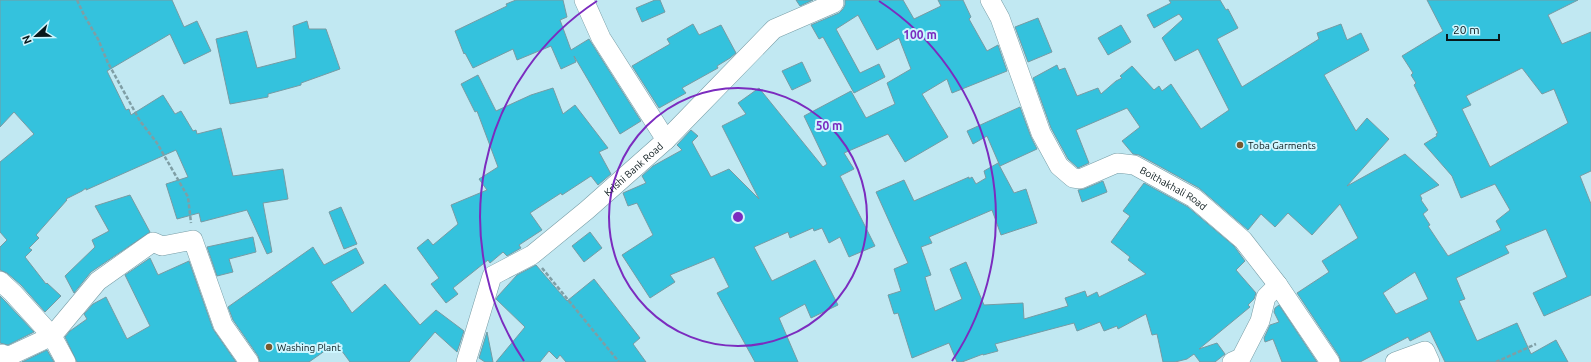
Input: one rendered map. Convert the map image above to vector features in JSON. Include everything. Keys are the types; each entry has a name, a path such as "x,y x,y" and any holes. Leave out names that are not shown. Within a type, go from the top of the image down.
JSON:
{"street":[{"path":"584,0 601,38 666,140"},
{"name":"Krishi Bank Road","path":"466,362 492,276 532,255 587,210 666,140 774,29 834,3 833,0"},
{"name":"Boithakhali Road","path":"990,0 1000,18 1041,133 1059,166 1073,178 1080,179 1117,163 1134,165 1194,198 1243,240 1278,285 1330,362"},
{"path":"0,355 2,354 7,357 52,336 98,281 153,242 162,246 192,240 223,325 249,362"},
{"path":"0,281 13,293 52,336 66,362"},
{"path":"1238,361 1260,321 1266,297 1278,285"},
{"path":"1396,362 1425,351 1430,362"}],"path":[{"path":"78,0 84,15 98,39 108,63 140,121 157,143 188,197 192,240"},
{"path":"532,255 619,362"},
{"path":"1496,362 1536,344"}],"building":[{"path":"0,0 172,0 184,27 197,21 211,51 184,64 170,34 107,71 126,110 129,109 131,115 163,95 175,114 181,111 193,131 196,130 197,134 221,128 233,176 283,169 288,199 263,203 272,252 267,254 247,210 201,222 199,213 177,219 166,184 188,177 176,150 86,190 86,188 66,199 67,200 36,235 39,238 29,248 32,250 25,257 46,284 47,283 61,296 45,312 21,285 7,273 0,270 0,247 7,240 0,232 0,162 34,134 14,112 0,127"},
{"path":"516,0 563,0 567,17 560,20 571,50 589,39 641,121 620,134 574,56 576,62 561,69 551,46 517,60 513,49 473,68 465,53 464,54 455,31 507,6 506,4"},
{"path":"655,0 660,0 665,12 642,22 636,8"},
{"path":"796,0 813,0 800,6"},
{"path":"845,0 903,0 914,19 941,6 938,0 963,0 971,17 969,19 987,51 998,45 1007,71 952,93 947,79 922,94 948,137 905,162 888,134 844,153 854,169 840,176 875,246 849,257 840,237 829,243 822,228 814,231 813,228 790,238 788,232 754,247 772,281 815,260 838,305 811,318 805,304 779,318 798,362 755,362 717,293 729,287 714,257 670,275 675,282 650,298 622,255 653,235 637,203 628,206 623,193 646,183 642,176 653,166 682,150 677,145 691,130 698,136 692,142 711,177 729,169 759,199 722,126 746,114 738,103 759,88 823,167 827,164 804,116 851,91 866,118 895,104 887,83 911,69 899,38 877,50 858,15 836,29 860,73 879,64 885,77 854,93 823,37 819,39 811,25 839,13 845,5"},
{"path":"1169,0 1220,0 1226,10 1228,9 1238,28 1217,39 1242,87 1319,39 1317,33 1341,24 1347,40 1361,33 1369,50 1324,75 1356,131 1367,118 1389,139 1347,186 1405,154 1439,185 1420,195 1421,200 1428,210 1423,214 1430,225 1428,226 1448,256 1501,230 1496,221 1510,210 1495,184 1461,198 1452,176 1424,144 1437,136 1436,134 1438,133 1414,85 1416,83 1411,75 1413,73 1402,56 1443,31 1427,0 1578,0 1548,15 1562,44 1591,32 1591,171 1580,176 1591,204 1591,295 1544,316 1533,293 1567,277 1546,229 1505,246 1509,253 1456,278 1465,299 1459,301 1477,341 1517,323 1531,354 1556,340 1568,362 1445,362 1430,331 1410,341 1408,337 1360,362 1341,362 1339,356 1297,293 1329,272 1322,261 1358,238 1340,204 1312,235 1288,213 1275,227 1261,214 1248,230 1199,188 1139,155 1133,154 1122,141 1140,127 1127,108 1076,130 1089,163 1078,168 1068,159 1051,128 1033,78 1057,65 1059,70 1065,68 1077,96 1098,88 1101,94 1116,81 1122,78 1120,76 1132,66 1154,90 1159,86 1162,91 1171,84 1201,129 1229,110 1198,49 1175,61 1162,38 1183,19 1179,14 1154,28 1147,15 1171,3","holes":["1522,68 1542,94 1554,89 1568,123 1490,167 1462,109 1471,105 1466,96","1415,272 1428,299 1396,314 1383,293"]},
{"path":"1038,18 1052,52 1028,62 1015,27"},
{"path":"307,21 309,29 326,29 340,69 301,83 301,85 268,94 268,97 230,104 216,39 247,31 257,68 296,58 293,26"},
{"path":"693,24 699,35 721,25 736,53 717,66 718,68 682,88 686,93 659,108 632,66 670,44 667,39"},
{"path":"1121,25 1131,42 1108,55 1098,38"},
{"path":"802,62 811,81 792,90 782,71"},
{"path":"478,75 496,111 531,95 553,88 563,114 575,105 608,148 599,152 611,174 598,185 591,176 562,195 561,193 530,213 542,230 519,245 521,248 507,256 503,252 490,263 488,260 453,288 458,294 446,303 431,284 439,278 417,248 428,239 433,245 458,224 451,205 487,190 479,179 498,167 477,111 475,112 461,84"},
{"path":"1020,107 1037,149 1000,166 987,136 973,144 967,131"},
{"path":"998,163 1014,193 1026,189 1037,223 1001,235 992,210 929,237 932,243 921,247 931,275 925,277 935,311 962,299 950,269 966,262 984,305 1023,303 1024,319 1068,306 1065,298 1085,291 1087,297 1097,292 1099,297 1146,274 1128,260 1130,257 1111,242 1130,216 1123,211 1144,183 1188,207 1234,246 1245,261 1236,270 1256,293 1254,299 1248,305 1250,307 1199,349 1217,343 1225,354 1215,362 1200,362 1194,354 1187,359 1175,362 1163,362 1157,334 1152,335 1146,314 1118,329 1117,326 1104,331 1100,322 1077,331 1074,323 995,344 998,351 983,354 962,362 957,362 949,343 912,358 898,313 894,314 888,295 901,291 894,269 908,263 876,192 904,180 914,201 969,177 969,179 972,177 976,184 986,178 984,171"},
{"path":"1103,181 1107,192 1082,202 1078,190"},
{"path":"130,195 150,232 91,272 74,293 65,276 95,247 92,240 109,231 95,206"},
{"path":"341,207 357,244 344,249 329,212"},
{"path":"590,232 602,248 584,262 572,246"},
{"path":"253,237 256,252 229,259 233,272 217,276 207,247"},
{"path":"313,247 324,265 356,248 364,263 331,282 352,313 385,284 420,325 436,310 464,331 457,352 435,332 409,362 350,362 336,343 309,362 260,362 258,356 233,320 228,307"},
{"path":"150,258 158,275 189,261 213,329 236,362 77,362 65,337 70,331 87,319 84,314 93,304 106,297 127,339 150,326 125,275"},
{"path":"536,265 567,301 594,279 640,338 633,344 646,362 566,362 560,355 557,359 549,351 540,362 496,362 525,327 496,299 517,275"},
{"path":"0,296 34,332 8,345 0,343"},
{"path":"1279,305 1317,362 1282,362 1273,339 1265,342 1264,338 1270,325 1279,322 1274,312 1275,308"},
{"path":"487,332 493,362 485,362 479,358"},
{"path":"47,350 54,362 22,362"}],"place":[{"name":"Toba Garments","path":"1240,145"},
{"name":"Washing Plant","path":"269,347"}]}
